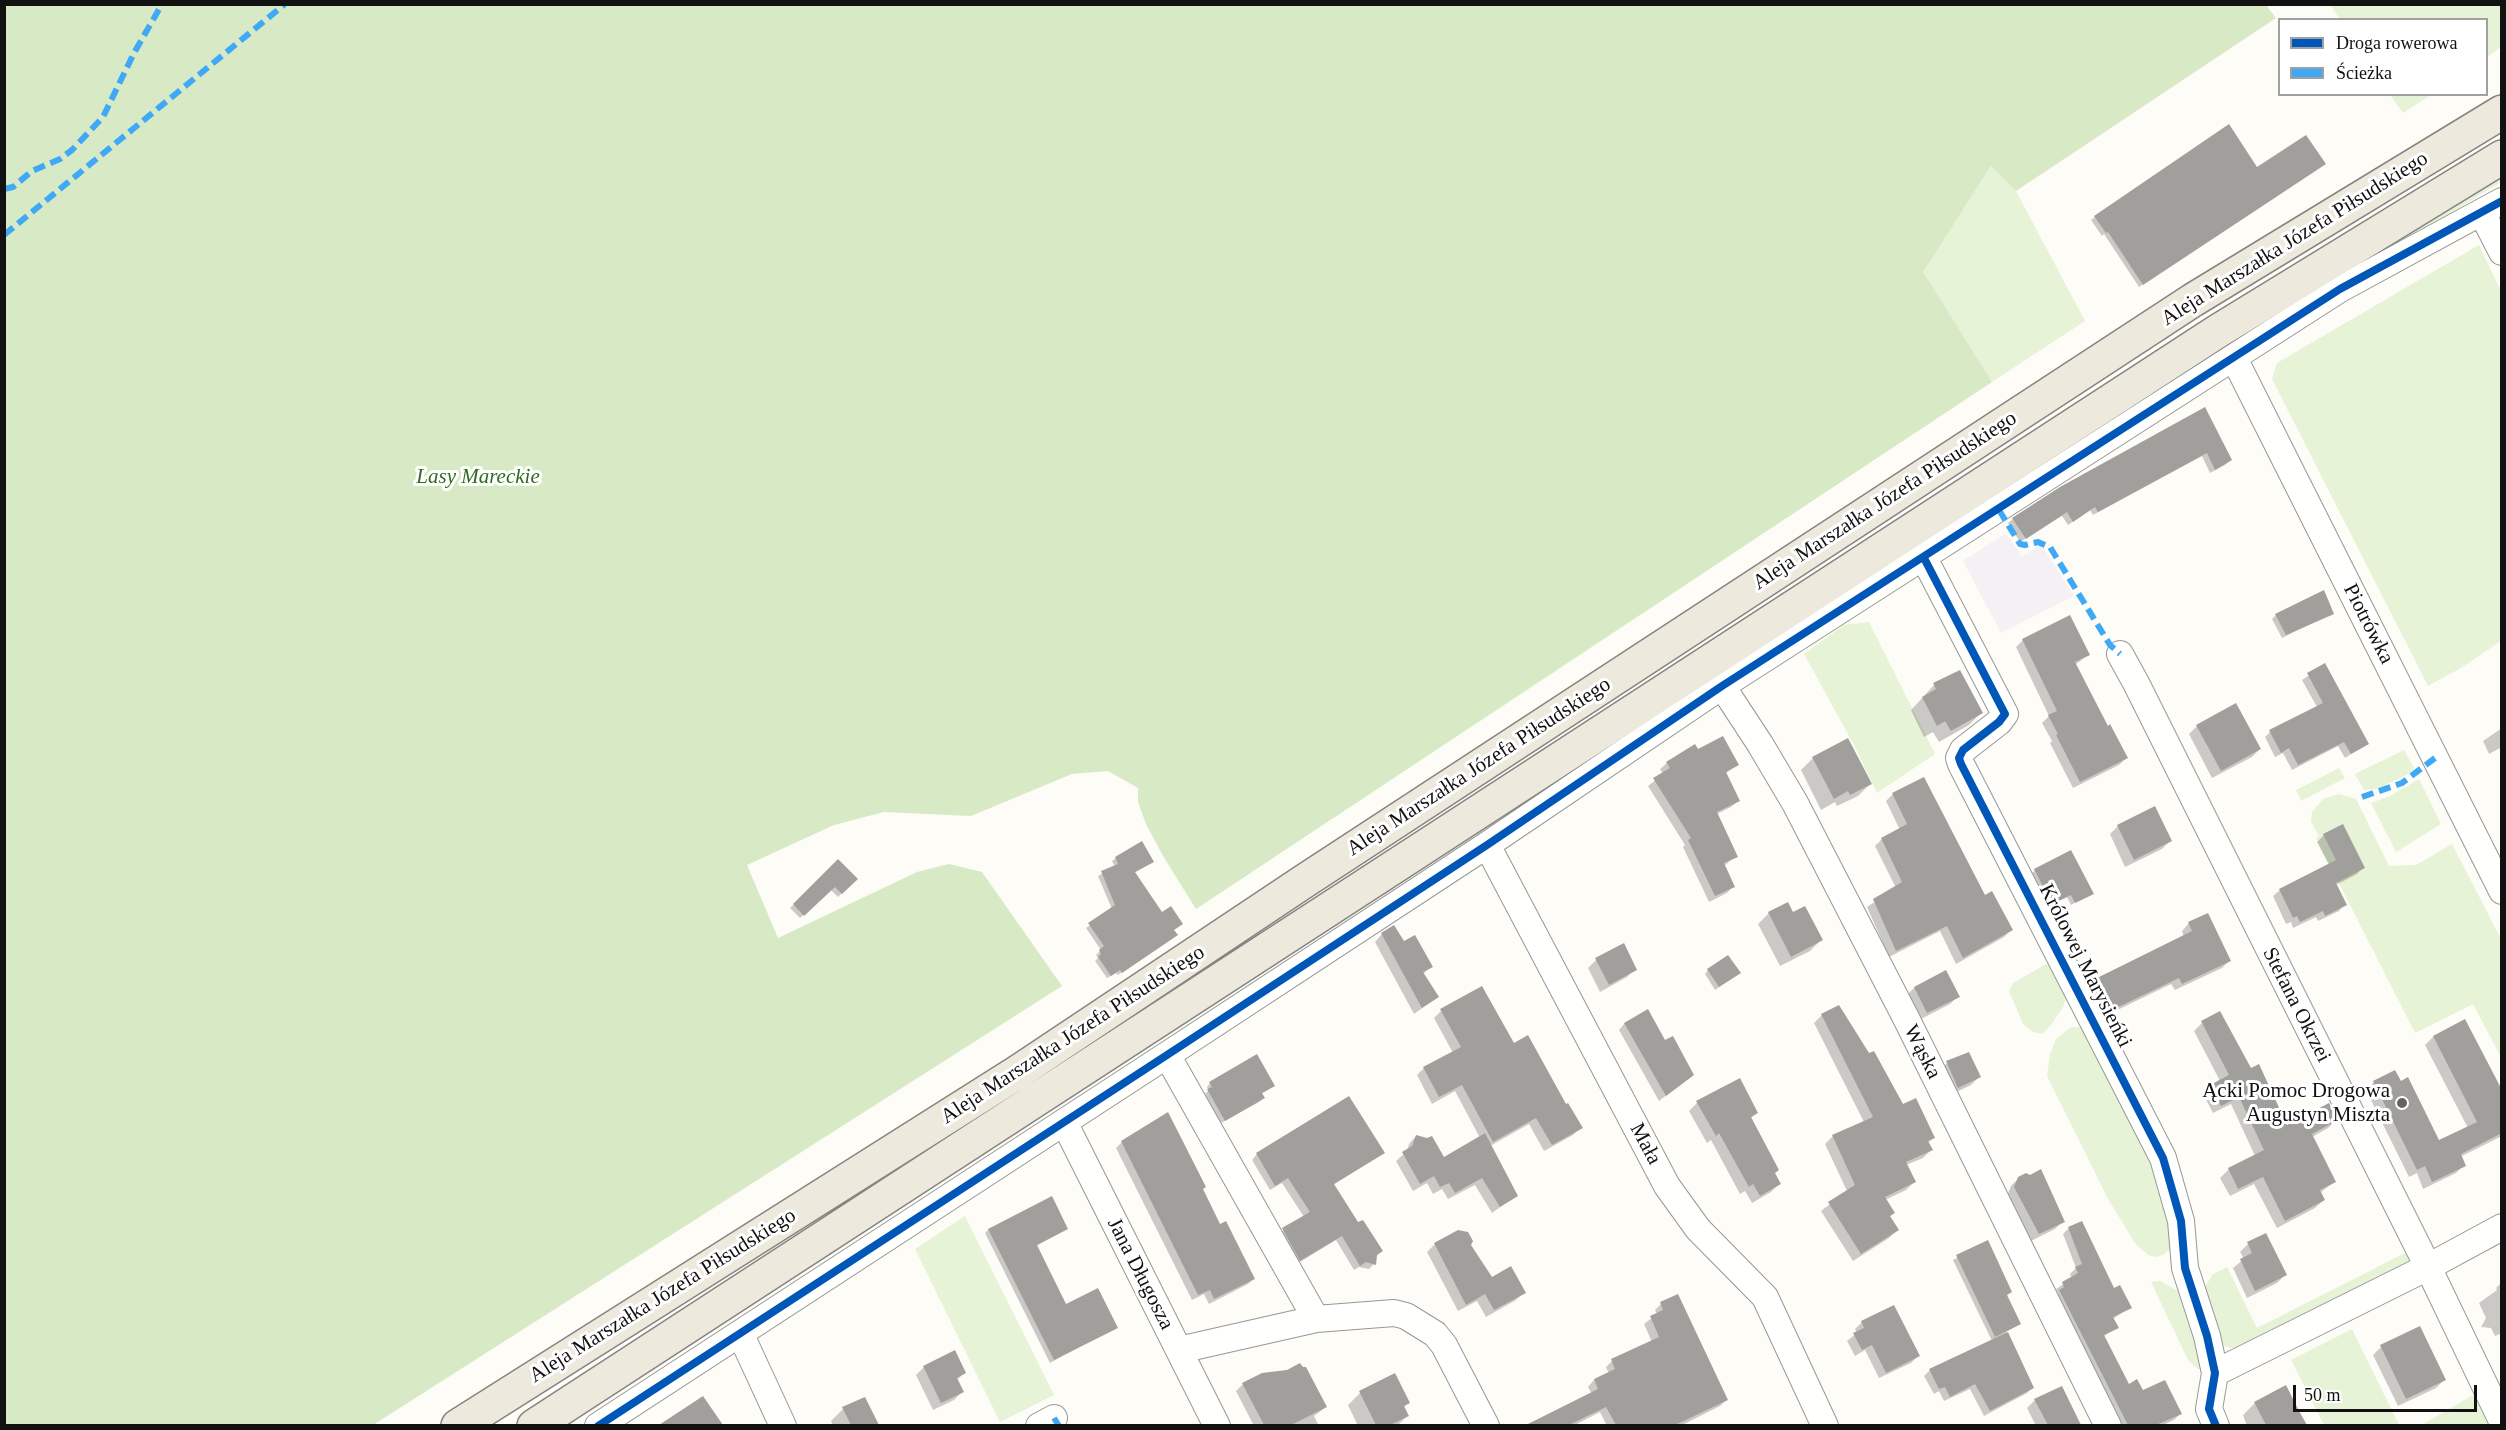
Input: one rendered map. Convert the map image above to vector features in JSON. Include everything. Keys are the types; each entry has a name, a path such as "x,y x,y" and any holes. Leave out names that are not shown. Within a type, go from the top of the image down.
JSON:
{"main road":[{"name":"Aleja Marszałka Józefa Piłsudskiego","path":"458,1425 1028,1066 1306,880 2193,300 2502,112"},
{"name":"Aleja Marszałka Józefa Piłsudskiego","path":"534,1425 2209,336 2502,157"}],"street":[{"path":"598,1425 741,1335 1487,845 1722,687 2340,290 2492,207 2502,252"},
{"name":"Piotrówka","path":"2234,357 2502,891"},
{"name":"Królowej Marysieńki","path":"1924,558 2005,714 1999,722 1963,750 1959,758 1961,764 2163,1158 2181,1221 2185,1268 2207,1336 2215,1373 2209,1409 2216,1425"},
{"name":"Stefana Okrzei","path":"2120,654 2428,1267 2502,1421"},
{"name":"Wąska","path":"1722,687 1760,744 1795,803 1907,1020 2108,1425"},
{"name":"Mała","path":"1487,845 1667,1186 1698,1229 1765,1298 1825,1425"},
{"path":"1167,1055 1316,1319"},
{"name":"Jana Długosza","path":"1064,1122 1217,1425"},
{"path":"2215,1373 2428,1267 2502,1227"},
{"path":"1179,1350 1316,1319 1394,1313 1406,1316 1435,1334 1444,1345 1486,1425"},
{"path":"741,1335 783,1425"}],"shaded area":[{"path":"2006,533 2022,557 2041,544 2074,596 2001,633 1963,561"}],"green space":[{"name":"Lasy Mareckie","path":"5,5 2266,5 2276,18 2016,191 1991,166 1923,272 1992,382 1196,909 1146,824 1138,802 1138,788 1108,771 1072,774 971,816 884,812 834,825 747,865 778,938 917,872 949,864 982,872 1062,986 373,1425 5,1425"},
{"path":"2330,5 2501,5 2501,47 2488,56 2488,18 2339,18"},
{"path":"2391,96 2429,96 2403,113"},
{"path":"1992,165 2016,191 2085,321 1992,382 1922,272"},
{"path":"2501,172 2501,182 2259,332 2255,325"},
{"path":"2479,245 2501,291 2501,641 2461,668 2428,686 2272,379 2277,363"},
{"path":"1869,622 1935,754 1877,793 1855,747 1804,654 1844,625"},
{"path":"2404,750 2414,768 2408,774 2377,789 2364,790 2355,774"},
{"path":"2339,768 2345,778 2301,801 2296,790"},
{"path":"2419,779 2441,824 2396,852 2371,803 2390,796"},
{"path":"2339,794 2356,799 2389,866 2416,865 2452,844 2501,939 2501,1057 2473,1004 2415,1033 2316,838 2319,837 2311,821 2312,812 2323,799"},
{"path":"2046,964 2058,968 2069,990 2063,1007 2042,1034 2033,1032 2023,1024 2009,991 2013,983"},
{"path":"2071,1027 2085,1027 2154,1156 2174,1244 2165,1254 2157,1257 2148,1255 2135,1243 2107,1197 2047,1076 2050,1055 2056,1039"},
{"path":"965,1216 1054,1395 1000,1422 915,1249"},
{"path":"2409,1251 2416,1265 2247,1344 2232,1348 2225,1346 2214,1333 2203,1290 2213,1274 2227,1267 2257,1328"},
{"path":"2160,1281 2180,1292 2195,1319 2202,1369 2198,1369 2188,1360 2151,1282"},
{"path":"2352,1329 2399,1425 2324,1425 2291,1360"},
{"path":"2478,1392 2494,1426 2420,1426"}],"building":[{"path":"2229,124 2257,167 2306,135 2326,164 2143,285 2108,232 2106,233 2094,216"},
{"path":"2205,407 2232,460 2215,470 2207,453 2098,512 2095,507 2073,522 2067,512 2026,539 2012,518 2060,487"},
{"path":"2324,590 2334,614 2286,635 2275,614"},
{"path":"2070,615 2090,655 2075,662 2108,726 2110,724 2128,758 2080,782 2048,715 2057,711 2022,639"},
{"path":"2325,663 2369,744 2351,754 2344,742 2298,765 2289,748 2281,753 2269,730 2323,703 2307,673"},
{"path":"1960,670 1983,713 1951,731 1945,721 1937,726 1922,697 1936,689 1933,683"},
{"path":"2236,703 2261,749 2221,771 2196,725"},
{"path":"1723,736 1739,765 1726,772 1740,801 1717,812 1738,857 1724,863 1735,887 1715,896 1688,840 1691,838 1653,778 1670,768 1666,762 1695,744 1698,749"},
{"path":"1848,738 1872,784 1850,795 1848,791 1834,799 1812,757"},
{"path":"1924,777 1985,895 1992,891 2013,930 1963,958 1947,926 1896,951 1873,899 1902,882 1881,838 1907,824 1892,793"},
{"path":"2155,806 2172,841 2134,860 2117,825"},
{"path":"2343,824 2365,868 2336,883 2347,905 2325,916 2323,911 2300,922 2297,916 2293,918 2279,889 2336,860 2323,834"},
{"path":"1142,841 1154,862 1135,872 1162,912 1171,906 1183,924 1174,930 1178,935 1122,973 1120,970 1111,976 1098,957 1101,954 1099,950 1104,946 1088,923 1115,905 1101,871 1118,864 1115,857"},
{"path":"2071,850 2094,894 2075,903 2071,895 2052,904 2034,869"},
{"path":"838,859 858,879 842,894 835,887 804,916 793,904"},
{"path":"1788,902 1793,912 1805,906 1823,940 1791,957 1768,912"},
{"path":"2208,913 2231,961 2182,984 2179,978 2112,1010 2097,978 2192,931 2188,922"},
{"path":"1394,925 1404,941 1415,935 1433,967 1423,972 1439,997 1422,1008 1381,933"},
{"path":"1624,943 1637,970 1609,985 1595,958"},
{"path":"1728,955 1741,973 1719,987 1707,969"},
{"path":"1946,970 1960,997 1927,1013 1914,987"},
{"path":"1482,986 1514,1043 1528,1035 1566,1104 1568,1103 1583,1128 1552,1145 1536,1118 1493,1142 1462,1085 1439,1097 1423,1067 1461,1047 1440,1009"},
{"path":"1839,1005 1869,1053 1874,1051 1903,1104 1916,1098 1935,1138 1928,1141 1933,1150 1906,1162 1916,1182 1885,1197 1895,1213 1890,1216 1899,1230 1861,1254 1828,1202 1855,1185 1832,1135 1873,1117 1821,1014"},
{"path":"1648,1009 1665,1040 1673,1036 1694,1075 1666,1096 1624,1023"},
{"path":"2220,1011 2251,1068 2259,1064 2287,1125 2329,1103 2338,1120 2312,1134 2336,1182 2320,1190 2325,1200 2285,1221 2263,1177 2238,1189 2228,1168 2264,1150 2239,1097 2221,1106 2210,1085 2229,1075 2201,1021"},
{"path":"2465,1019 2502,1090 2502,1133 2461,1154 2466,1166 2432,1182 2425,1166 2417,1170 2373,1081 2395,1070 2401,1081 2408,1077 2439,1140 2477,1122 2433,1036"},
{"path":"1969,1052 1981,1077 1958,1088 1946,1061"},
{"path":"1257,1054 1275,1086 1262,1093 1265,1098 1225,1121 1207,1089 1212,1087 1209,1082"},
{"path":"1740,1078 1758,1113 1751,1117 1779,1170 1775,1173 1781,1184 1760,1196 1753,1184 1749,1187 1719,1133 1716,1136 1696,1101"},
{"path":"1349,1096 1385,1153 1334,1184 1358,1222 1363,1220 1383,1251 1377,1255 1376,1265 1366,1262 1360,1266 1342,1236 1300,1261 1282,1228 1310,1212 1288,1178 1275,1186 1256,1153"},
{"path":"1168,1112 1206,1187 1203,1189 1220,1224 1226,1221 1255,1279 1214,1299 1210,1290 1198,1295 1121,1141"},
{"path":"1485,1133 1518,1196 1500,1207 1482,1178 1455,1193 1449,1183 1440,1187 1434,1176 1420,1184 1402,1152 1412,1146 1416,1135 1427,1138 1432,1136 1444,1157"},
{"path":"2041,1169 2065,1222 2039,1234 2014,1187 2018,1177 2026,1173 2030,1175"},
{"path":"1052,1196 1068,1229 1037,1245 1066,1304 1098,1288 1118,1328 1054,1360 988,1229"},
{"path":"2082,1221 2114,1288 2120,1285 2132,1308 2113,1317 2119,1328 2104,1335 2129,1384 2137,1379 2143,1390 2165,1380 2182,1414 2156,1425 2128,1425 2059,1290 2064,1287 2062,1282 2078,1273 2075,1267 2082,1264 2068,1227"},
{"path":"1458,1230 1468,1232 1473,1241 1471,1245 1492,1277 1511,1266 1526,1293 1494,1310 1485,1294 1466,1305 1434,1243"},
{"path":"2266,1233 2287,1275 2255,1291 2240,1259 2252,1253 2247,1242"},
{"path":"1988,1240 2012,1292 2007,1295 2021,1324 1995,1337 1956,1255"},
{"path":"1678,1294 1728,1400 1675,1425 1616,1425 1606,1407 1569,1425 1526,1425 1598,1389 1594,1379 1615,1369 1611,1359 1659,1337 1650,1316 1663,1310 1660,1302"},
{"path":"1894,1305 1920,1356 1886,1373 1872,1345 1862,1350 1853,1333 1864,1328 1861,1321"},
{"path":"2420,1326 2446,1380 2406,1399 2380,1345"},
{"path":"2008,1332 2034,1388 1990,1411 1975,1384 1950,1397 1945,1387 1939,1389 1929,1369"},
{"path":"955,1350 966,1373 957,1378 964,1392 941,1403 923,1366"},
{"path":"1300,1363 1306,1367 1327,1407 1291,1425 1264,1425 1242,1383 1262,1373 1287,1370"},
{"path":"1395,1373 1410,1403 1404,1406 1409,1416 1390,1425 1376,1425 1359,1391"},
{"path":"2286,1385 2307,1425 2266,1425 2254,1402"},
{"path":"2062,1386 2081,1425 2048,1425 2034,1399"},
{"path":"703,1396 723,1425 659,1425"},
{"path":"865,1397 879,1425 851,1425 842,1407"}],"marked path":[{"path":"4,189 13,187 32,171 60,159 72,150 103,117 134,53 162,4"},
{"path":"4,235 285,4"},
{"path":"1999,510 2020,544 2038,542 2050,547 2110,645 2120,654"},
{"path":"2362,797 2402,783 2435,758"},
{"path":"1054,1418 1059,1426"}],"cycle path":[{"path":"598,1426 1487,845 1722,686 2340,289 2502,201"},
{"path":"1924,558 2005,714 1999,722 1963,750 1959,758 1961,764 2163,1158 2181,1221 2185,1268 2207,1336 2215,1373 2209,1409 2216,1426"}],"place":[{"name":"Ącki Pomoc Drogowa Augustyn Miszta","path":"2402,1103"}]}
